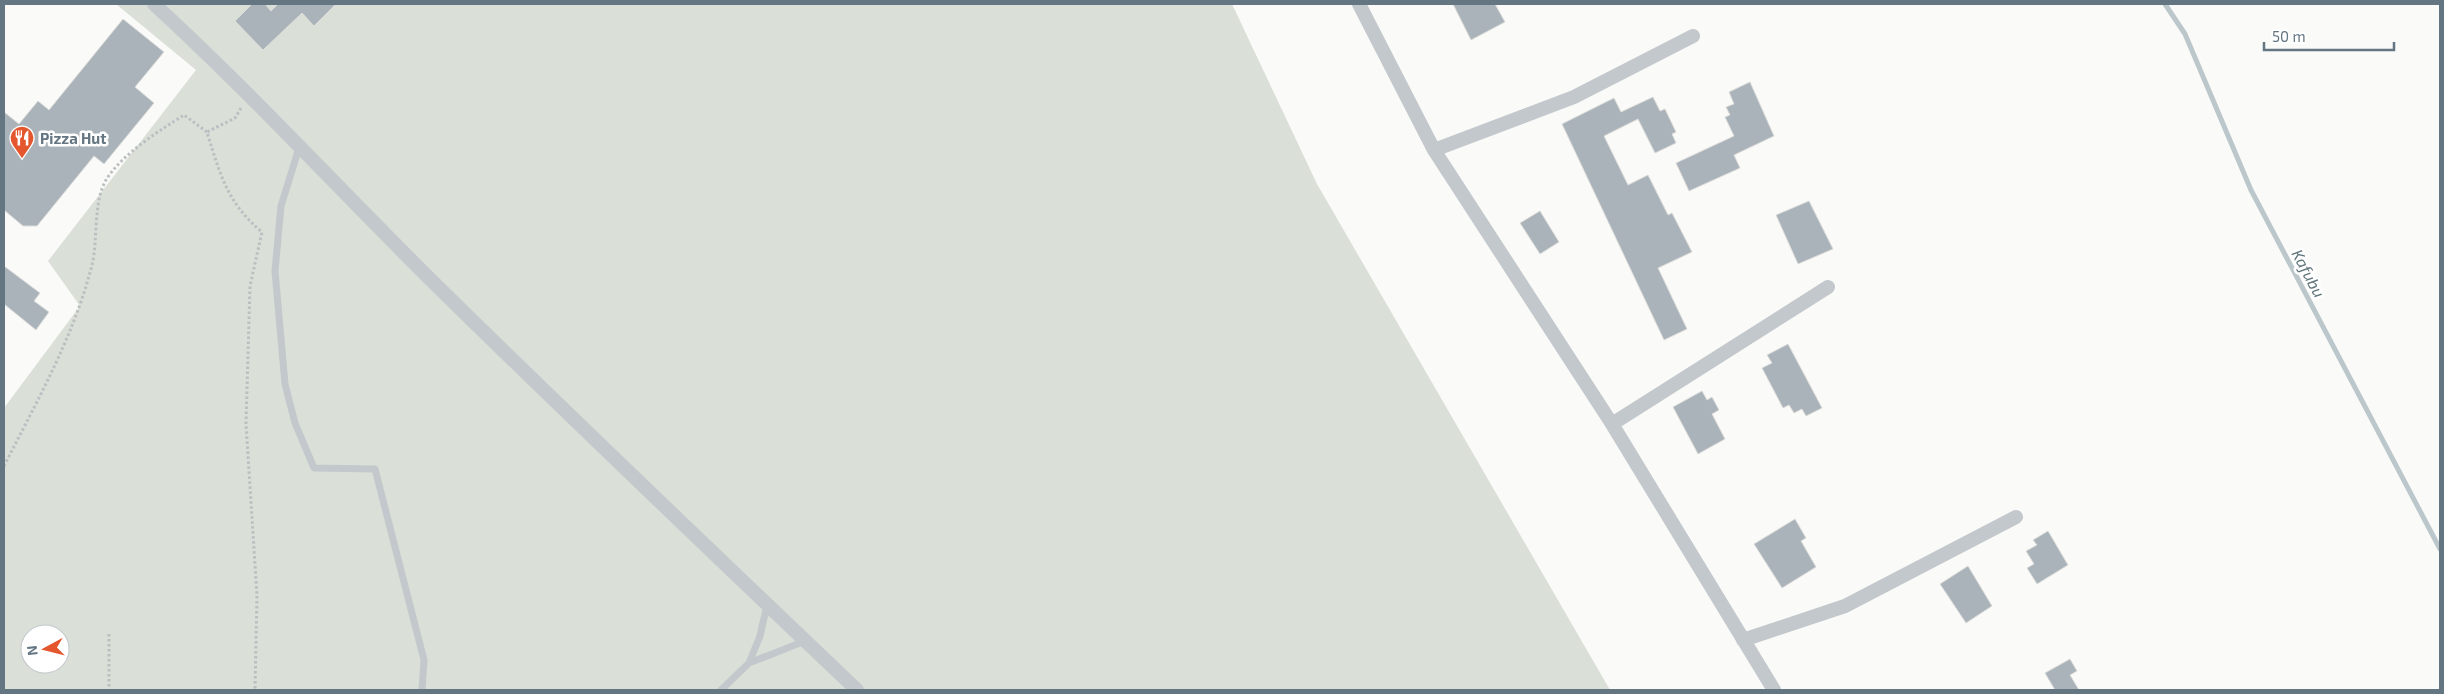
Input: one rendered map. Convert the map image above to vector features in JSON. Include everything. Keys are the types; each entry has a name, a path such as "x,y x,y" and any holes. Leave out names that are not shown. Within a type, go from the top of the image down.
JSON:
{"street":[{"path":"155,4 211,56 299,148 630,474 857,690"},
{"path":"1359,4 1434,150 1612,424 1774,690"},
{"path":"1434,150 1574,97 1693,36"},
{"path":"1612,424 1828,287"},
{"path":"1743,640 1845,606 2016,517"}],"lane":[{"path":"299,148 281,206 275,271 285,384 295,423 314,468 375,469 424,660 422,690"},
{"path":"749,663 760,636 767,605"},
{"path":"721,690 749,663 805,640"}],"path":[{"path":"207,132 235,118 243,103"},
{"path":"4,466 69,333 93,264 97,217 105,182 118,165 184,115 207,132 227,193 248,221 262,232 250,286 246,424 257,596 255,690"},
{"path":"109,634 109,690"}],"shaded area":[{"path":"116,4 1232,4 1317,184 1610,690 4,690 4,408 80,306 48,261 196,70"}],"building":[{"path":"252,4 265,4 271,11 278,4 336,4 314,26 302,13 263,50 235,21"},
{"path":"1453,4 1495,4 1505,22 1471,40"},
{"path":"123,19 164,52 135,87 154,103 104,164 94,156 37,226 23,226 4,210 4,112 19,124 38,101 49,110"},
{"path":"1750,82 1774,136 1734,155 1740,168 1689,191 1676,163 1734,136 1725,117 1730,115 1726,107 1734,104 1729,92"},
{"path":"1653,97 1660,111 1665,109 1676,132 1672,134 1676,143 1655,153 1638,119 1604,136 1628,185 1648,175 1668,215 1672,213 1692,252 1658,268 1687,329 1664,340 1562,124 1614,98 1621,112"},
{"path":"1809,201 1833,249 1798,264 1776,215"},
{"path":"1540,211 1559,242 1540,254 1520,223"},
{"path":"4,266 40,293 34,301 49,312 36,330 4,304"},
{"path":"1788,344 1822,408 1806,416 1802,409 1794,413 1789,405 1783,408 1762,368 1772,363 1767,355"},
{"path":"1702,391 1707,400 1712,397 1719,410 1712,414 1725,439 1698,454 1673,407"},
{"path":"1795,519 1806,538 1801,541 1816,567 1782,588 1754,544"},
{"path":"2048,531 2068,565 2037,584 2027,568 2034,564 2026,551 2037,545 2033,540"},
{"path":"1968,566 1992,606 1966,623 1940,584"},
{"path":"2070,659 2077,671 2070,675 2079,690 2055,690 2045,673"}],"waterway":[{"name":"Kafubu","path":"2165,4 2185,34 2251,190 2440,549"}],"place":[{"name":"Pizza Hut","path":"22,159"}]}
